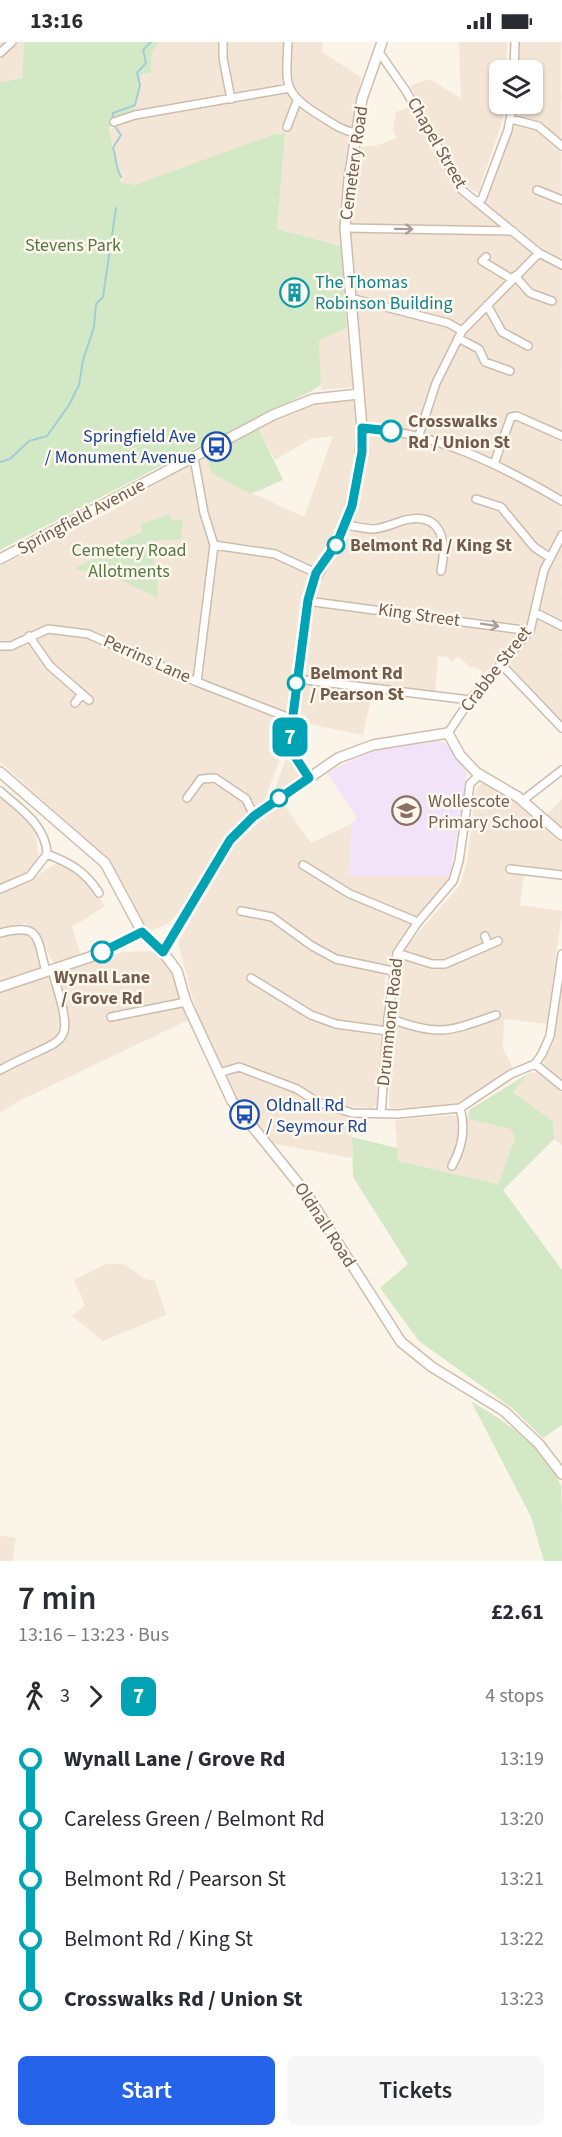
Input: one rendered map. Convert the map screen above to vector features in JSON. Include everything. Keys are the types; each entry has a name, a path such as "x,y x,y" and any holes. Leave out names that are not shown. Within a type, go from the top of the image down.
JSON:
{"street":[{"path":"0,53 12,42"},
{"path":"223,42 223,58 231,99"},
{"path":"288,42 287,74 290,88 297,101 340,128 356,133"},
{"name":"Cemetery Road","path":"309,778 292,751 290,738 308,600 316,573 346,525 357,486 362,428 345,228 362,99 382,42"},
{"path":"514,60 515,42"},
{"name":"Chapel Street","path":"379,52 406,91 458,184 474,201 478,201 539,253 562,265"},
{"path":"114,122 135,116 290,88"},
{"path":"287,127 297,101"},
{"path":"478,201 482,199 512,114"},
{"path":"511,119 538,126 562,146"},
{"path":"537,190 562,200"},
{"path":"345,228 513,231"},
{"path":"419,435 436,383 462,331 539,253"},
{"path":"486,257 482,261 514,278 530,293 552,301"},
{"path":"350,298 448,323 462,331"},
{"path":"487,305 502,332 528,346"},
{"path":"458,338 479,349 485,362 510,372"},
{"name":"Springfield Avenue","path":"0,559 194,458 246,428 298,404 332,396 359,394"},
{"path":"494,464 511,417 517,416 562,436"},
{"path":"362,428 419,435 494,464 562,501"},
{"path":"194,458 200,480 203,507 214,544 197,682"},
{"path":"476,499 501,507 534,547 549,557"},
{"path":"346,525 375,529 416,518 428,521 443,537 445,548 441,571"},
{"name":"Crabbe Street","path":"448,734 470,700 530,631 549,557 562,535"},
{"path":"214,544 275,554 316,573"},
{"name":"King Street","path":"308,600 530,631"},
{"path":"536,613 562,626"},
{"name":"Perrins Lane","path":"0,646 11,646 48,629 88,634 197,682 292,719"},
{"path":"29,636 50,666 89,700"},
{"path":"500,663 562,728"},
{"path":"297,680 470,700"},
{"path":"75,704 82,694"},
{"path":"163,952 230,840 254,816 338,758 373,745 448,734 460,754 479,775 522,801 562,835"},
{"path":"522,801 562,770"},
{"name":"Oldnall Road","path":"0,772 105,863 142,932 163,952 177,971 186,1002 243,1118 306,1192 400,1342 432,1367 504,1411 539,1443 562,1474"},
{"name":"Drummond Road","path":"381,1114 388,1018 397,953 418,922 453,881 459,861 470,784 479,775"},
{"path":"187,798 201,779 215,778 246,799 254,816"},
{"path":"0,791 38,826 43,835 46,854 30,876 0,889"},
{"path":"46,854 75,865 89,878 99,893"},
{"path":"308,866 350,894 418,922"},
{"path":"510,869 562,875"},
{"path":"246,910 272,917 312,946 336,959 393,971"},
{"path":"0,933 24,928 31,930 37,939 66,1020 63,1037 55,1044 0,1070"},
{"path":"0,987 115,947 142,932"},
{"path":"485,936 489,945"},
{"path":"397,953 439,965 498,941"},
{"path":"219,1073 239,1067 297,1089 317,1102 352,1113 450,1111 460,1108 511,1074 535,1064 542,1054 550,1036 562,954"},
{"path":"254,983 311,1015 336,1024 387,1031"},
{"path":"116,1018 186,1002"},
{"path":"388,1018 437,1032 456,1030 492,1016 485,1009"},
{"path":"535,1064 562,1086"},
{"path":"456,1164 464,1121 460,1108"}],"shaded area":[{"path":"0,42 24,42 22,78 0,82"},
{"path":"159,42 323,42 322,52 361,77 345,181 341,246 277,229 284,133 272,135 123,190 109,130 123,122 273,94 291,83 134,112 141,75 151,73 152,52"},
{"path":"459,42 507,42 506,60 489,60 489,114 503,114 503,119 478,193 462,184 410,86 429,79 461,98"},
{"path":"516,42 561,42 562,724 499,657 485,673 474,666 471,668 458,656 452,662 447,657 438,656 435,693 374,685 363,735 299,722 305,653 315,593 320,580 349,536 361,489 368,443 349,231 508,234 512,226 484,203 512,125 512,114 543,114 543,60 515,60"},
{"path":"410,107 453,184 466,200 503,225 503,229 350,225 360,147 375,146 397,138 393,131 396,112"},
{"path":"347,328 353,387 321,390 319,340"},
{"path":"354,399 358,455 352,486 336,536 308,581 301,608 285,745 274,775 262,806 243,820 225,840 186,906 167,924 148,932 111,862 0,762 0,566 114,510 205,454 212,474 304,517 333,436 310,439 275,460 258,427 311,403"},
{"name":"Wollescote Primary School","path":"436,740 447,744 467,773 450,876 350,876 351,824 357,818 327,773 369,751"},
{"path":"289,750 304,777 278,795 275,793 276,786"},
{"path":"483,782 515,798 562,841 562,872 525,867 520,905 562,911 547,1024 504,1019 503,1048 513,1068 465,1099 455,1104 428,1108 391,1108 389,1104 392,1030 406,947 460,885 467,862 476,789"},
{"path":"0,797 35,829 39,861 33,869 18,879 22,885 57,863 63,863 86,879 105,906 72,927 81,955 55,964 31,927 25,923 0,930"},
{"path":"562,799 562,829 547,815"},
{"path":"282,802 311,843 351,824 350,876 450,876 390,957 385,982 378,1103 373,1108 352,1106 352,1158 270,1143 246,1114 228,1084 197,1014 178,943 234,843"},
{"path":"25,930 35,941 42,965 40,968 0,981 0,935"},
{"path":"155,951 173,973 188,1020 19,1101 0,1113 0,992 123,952"},
{"path":"562,978 562,1080 543,1063 553,1044"},
{"path":"536,1072 562,1092 562,1145 554,1139 553,1122 513,1092 529,1073"},
{"path":"452,1115 510,1129 515,1138 498,1184 398,1161 395,1120"},
{"path":"106,1264 124,1264 145,1279 155,1281 166,1315 103,1341 72,1316 85,1306 74,1280"},
{"path":"0,1535 16,1538 12,1561 0,1561"}],"green space":[{"name":"Stevens Park","path":"24,42 159,42 152,52 151,73 141,75 134,112 112,119 109,130 121,183 135,185 272,135 285,133 277,229 341,246 347,328 319,340 321,385 0,550 0,82 22,78"},
{"path":"258,427 283,480 251,494 212,474 205,454"},
{"name":"Cemetery Road Allotments","path":"170,514 172,521 183,520 181,539 156,541 155,552 151,552 157,572 158,598 112,576 74,569 100,555 99,550 142,532 141,524"},
{"path":"529,1073 513,1092 553,1122 554,1139 503,1190 562,1270 562,1425 543,1438 512,1408 419,1341 380,1288 408,1264 353,1177 352,1137 397,1148 398,1161 498,1184 515,1138 510,1129 468,1119 469,1110"},
{"path":"471,1401 523,1437 545,1459 554,1472 561,1486 562,1561 544,1561 531,1517"}],"waterway":[{"path":"121,177 113,148 121,135 112,122 113,113 135,105 140,85 137,73 146,63 143,50 151,42"},
{"path":"0,462 10,459 29,441 47,436 69,405 79,385 83,360 94,327 96,304 103,297 116,208"}],"bus line":[{"name":"7","path":"102,952 142,932 163,952 230,840 264,808 309,778 292,751 290,738 311,586 316,573 337,543 346,525 357,486 362,452 362,428 391,431"}],"place":[{"name":"The Thomas Robinson Building","path":"294,292"},
{"name":"Crosswalks Rd / Union St","path":"391,431"},
{"name":"Springfield Ave / Monument Avenue","path":"217,446"},
{"name":"Belmont Rd / King St","path":"336,545"},
{"name":"Belmont Rd / Pearson St","path":"296,683"},
{"name":"Wollescote Primary School","path":"407,811"},
{"name":"Wynall Lane / Grove Rd","path":"102,952"},
{"name":"Oldnall Rd / Seymour Rd","path":"245,1115"}]}
